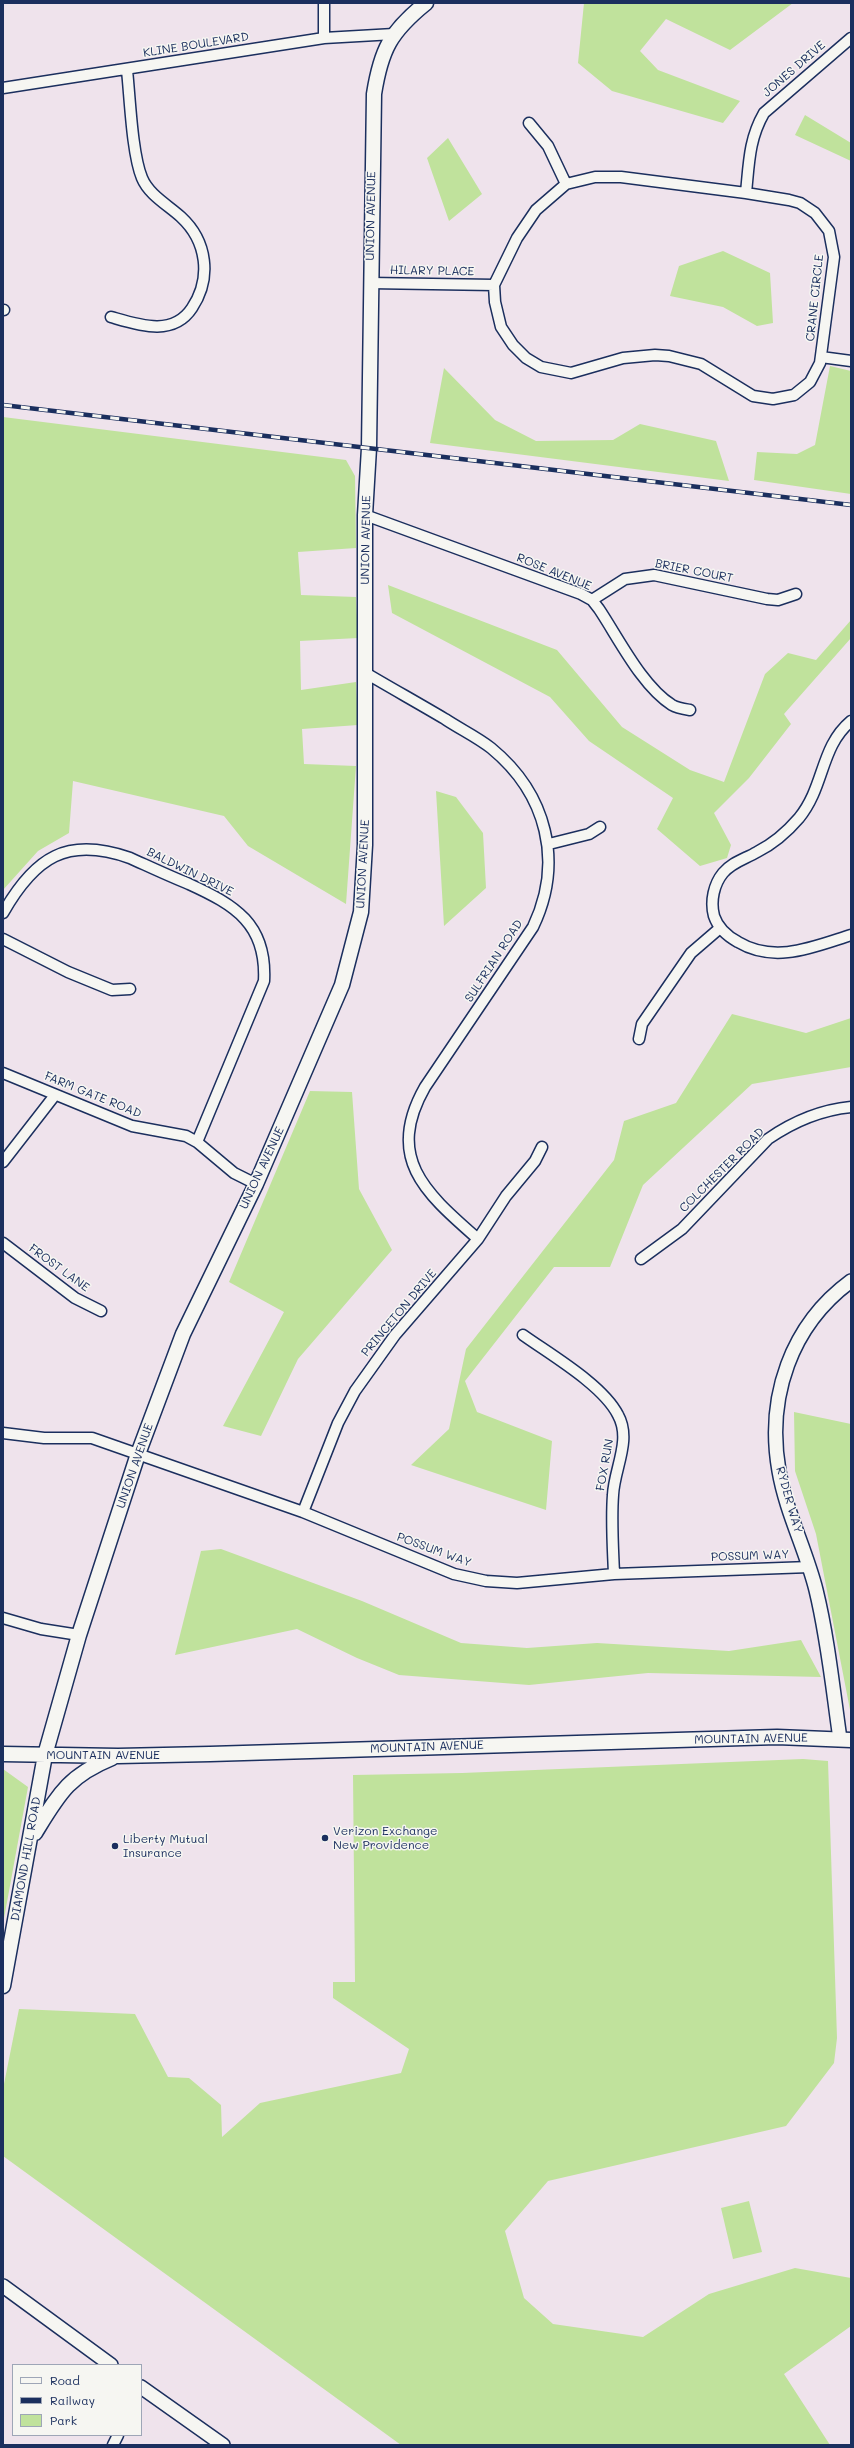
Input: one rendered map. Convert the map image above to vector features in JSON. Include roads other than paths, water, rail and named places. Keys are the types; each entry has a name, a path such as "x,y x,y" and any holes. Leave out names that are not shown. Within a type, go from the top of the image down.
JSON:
{"main road":[{"name":"UNION AVENUE","path":"45,1755 79,1635 138,1454 183,1334 256,1184 333,1010 356,937 361,912 365,852 365,515 369,448 370,283 374,94 382,54 394,34 426,3"},
{"name":"MOUNTAIN AVENUE","path":"3,1754 118,1756 777,1737 846,1740"},
{"name":"DIAMOND HILL ROAD","path":"3,1986 45,1755"},
{"path":"30,1840 64,1788 92,1766 118,1756"}],"street":[{"path":"324,3 324,38"},
{"name":"KLINE BOULEVARD","path":"3,88 127,70 324,38 394,34"},
{"name":"JONES DRIVE","path":"746,193 751,141 755,129 764,113 851,38"},
{"path":"112,317 153,328 173,323 190,311 196,302 205,275 203,254 191,228 154,194 142,179 138,162 127,70"},
{"path":"529,123 548,146 566,184"},
{"name":"CRANE CIRCLE","path":"595,177 621,177 746,193 800,203 815,213 829,231 834,256 821,357 816,373 803,389 794,394 773,399 753,396 701,364 668,356 638,356 577,372 558,372 541,368 526,358 512,345 502,327 495,302 494,285 517,238 536,210 566,184 595,177"},
{"name":"HILARY PLACE","path":"370,283 494,285"},
{"path":"821,357 851,361"},
{"name":"ROSE AVENUE","path":"365,515 581,594 592,600 658,695 673,706 690,710"},
{"name":"BRIER COURT","path":"592,600 625,579 654,575 767,599 783,599 796,594"},
{"name":"SULFRIAN ROAD","path":"364,672 477,738 502,757 530,794 542,823 548,844 548,883 544,902 533,927 425,1086 412,1114 409,1131 409,1148 422,1184 435,1200 478,1239"},
{"path":"851,721 836,737 829,750 820,781 799,818 768,846 730,866 718,882 713,906 720,928 741,944 757,951 774,954 800,951 851,935"},
{"path":"548,844 589,834 600,827"},
{"name":"BALDWIN DRIVE","path":"3,913 19,889 42,864 53,857 82,848 115,853 130,858 222,899 247,920 262,949 265,964 264,981 197,1142"},
{"path":"639,1039 642,1024 691,953 698,945 720,928"},
{"path":"3,939 68,972 112,990 130,989"},
{"name":"FARM GATE ROAD","path":"3,1073 132,1126 172,1133 197,1142 225,1167 256,1184"},
{"path":"3,1162 55,1095"},
{"name":"COLCHESTER ROAD","path":"641,1259 682,1229 768,1139 781,1130 808,1116 851,1107"},
{"name":"PRINCETON DRIVE","path":"303,1512 338,1424 355,1391 395,1335 478,1239 506,1196 535,1161 542,1147"},
{"name":"FROST LANE","path":"3,1243 75,1298 101,1311"},
{"name":"RYDER WAY","path":"846,1740 810,1567 779,1471 776,1428 777,1407 786,1372 799,1336 822,1305 851,1281"},
{"name":"FOX RUN","path":"524,1335 594,1387 611,1403 623,1426 621,1457 613,1492 614,1574"},
{"name":"POSSUM WAY","path":"3,1433 30,1437 92,1438 303,1512 454,1574 486,1581 517,1583 614,1574 810,1567"},
{"path":"3,1618 36,1627 79,1635"},
{"path":"3,2286 110,2364"},
{"path":"142,2390 223,2445"},
{"path":"113,2445 118,2436"}],"railway":[{"path":"3,405 851,505"}],"place":[{"name":"Verizon Exchange New Providence","path":"325,1838"},
{"name":"Liberty Mutual Insurance","path":"115,1846"}]}
